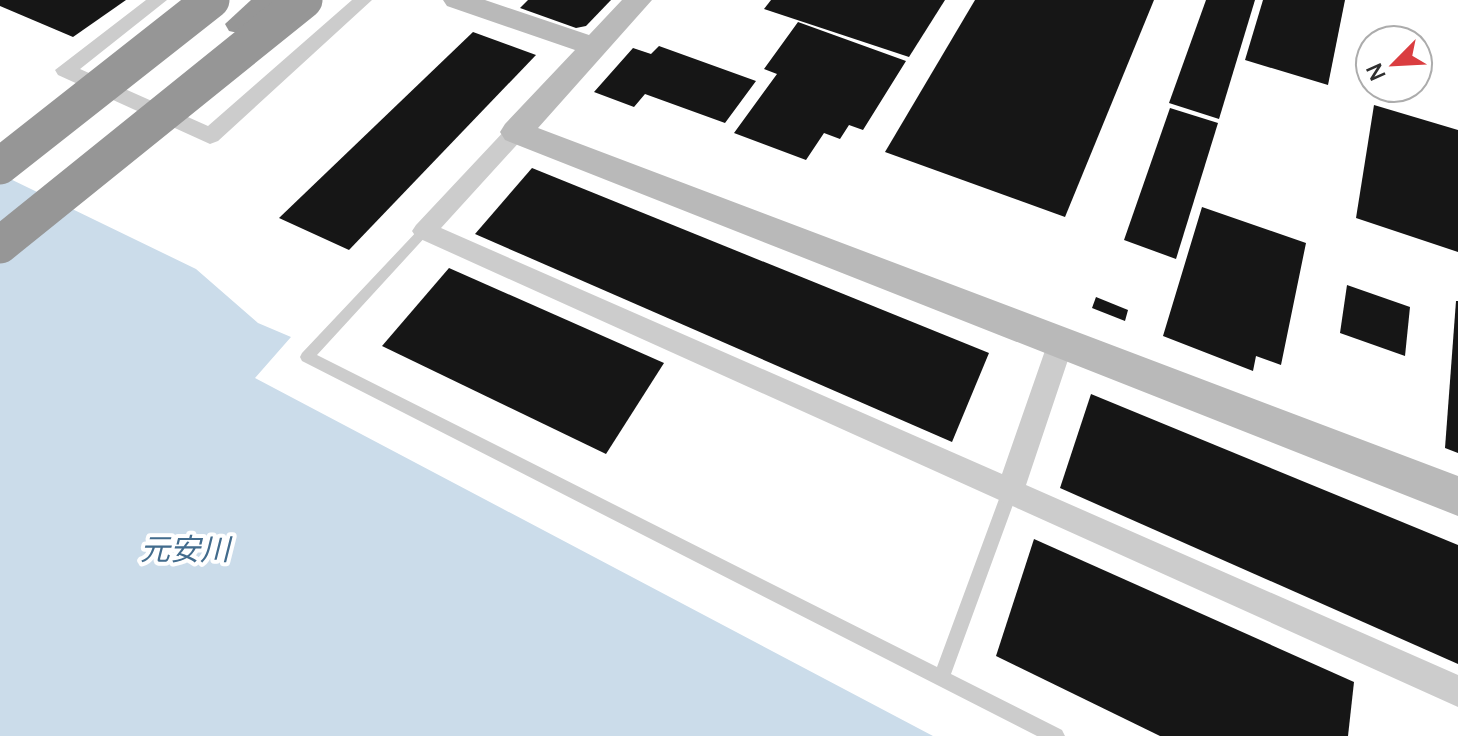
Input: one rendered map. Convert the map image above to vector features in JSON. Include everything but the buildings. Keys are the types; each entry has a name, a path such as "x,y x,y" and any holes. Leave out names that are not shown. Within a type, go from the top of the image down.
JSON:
{"highway":[{"path":"0,166 211,0"},
{"path":"0,214 272,0"},
{"path":"0,245 304,0"},
{"path":"0,228 241,24"}],"street":[{"path":"158,0 65,70 210,136 363,0"},
{"path":"457,0 595,47"},
{"path":"638,0 424,231 1458,691"},
{"path":"516,132 1458,496"},
{"path":"1010,491 1061,342"}],"lane":[{"path":"424,231 307,357 1056,736"},
{"path":"941,678 1010,491"}],"water":[{"name":"元安川","path":"0,174 196,269 258,323 291,337 255,378 933,736 0,736"}]}
